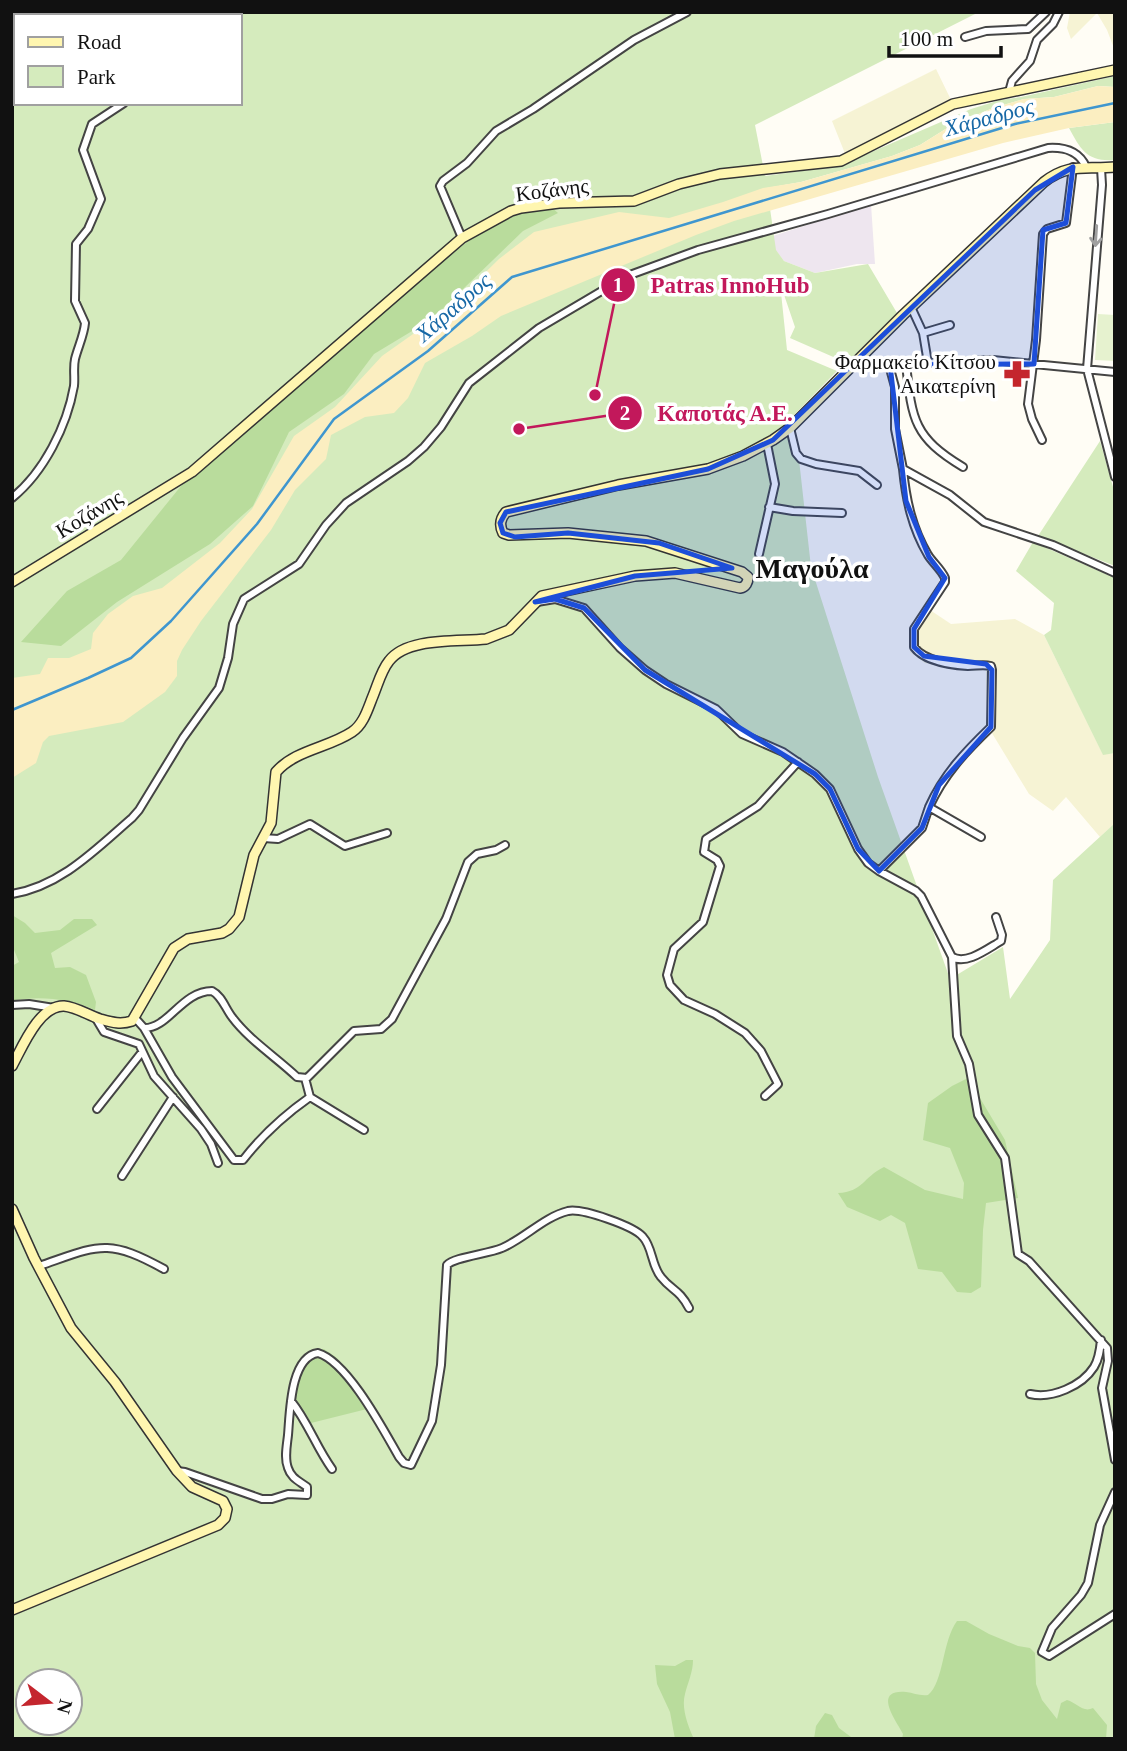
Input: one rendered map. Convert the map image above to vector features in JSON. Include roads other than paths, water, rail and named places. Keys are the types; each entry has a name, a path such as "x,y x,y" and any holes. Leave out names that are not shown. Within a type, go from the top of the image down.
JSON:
{"main road":[{"name":"Κοζάνης","path":"12,582 202,464 462,237 511,211 559,202 634,201 679,184 720,174 841,161 953,104 1115,70"},
{"path":"12,1066 34,1026 46,1013 54,1008 69,1007 123,1024 135,1018 174,948 188,939 222,933 234,924 239,918 254,855 271,823 276,772 293,758 338,740 355,730 367,712 384,670 397,653 414,645 497,636 509,630 542,596 556,592 635,576 675,572 743,588 748,577 742,572 659,543 568,533 515,537 503,533 500,523 506,512 618,485 708,469 767,444 790,428 911,307 1044,182 1060,171 1073,167 1115,168"},
{"path":"12,1209 71,1328 115,1382 177,1471 192,1487 226,1504 227,1514 218,1525 12,1610"}],"street":[{"path":"462,237 440,187 443,181 467,163 496,131 634,40 687,12"},
{"path":"965,37 986,31 1028,29 1046,12"},
{"path":"1009,92 1012,81 1030,61 1037,40 1053,24 1059,12"},
{"path":"12,498 26,486 43,463 70,403 75,362 85,323 75,301 75,246 88,229 100,199 83,150 92,124 121,105"},
{"path":"12,894 22,893 62,876 83,862 132,818 183,738 219,688 228,658 233,624 244,599 299,564 326,525 346,503 424,447 441,427 469,383 539,328 627,276 698,250 828,215 1048,148 1073,152 1080,156 1086,167"},
{"path":"1042,440 1029,407 1043,234 1047,229 1066,223 1073,167"},
{"path":"1101,168 1102,185 1087,369 1115,477"},
{"path":"911,307 923,333 928,363"},
{"path":"923,333 950,325"},
{"path":"852,366 993,360 1115,372"},
{"path":"906,364 910,407 917,426 945,457 963,467"},
{"path":"879,872 922,828 939,785 953,765 991,727 990,666 967,666 924,656 914,648 914,629 945,578 929,556 906,501 895,429 895,387 889,365"},
{"path":"790,428 796,454 801,459 859,471 877,485"},
{"path":"760,554 775,485 767,444"},
{"path":"903,469 950,495 984,522 1053,545 1115,573"},
{"path":"769,507 842,513"},
{"path":"536,602 555,599 583,608 620,648 645,670 682,693 716,709 742,734 778,749 798,762 827,785 858,849 868,863 921,896 952,957 957,1036 969,1064 978,1115 1004,1158 1018,1254 1028,1261 1108,1351 1102,1388 1115,1460"},
{"path":"765,1096 778,1084 761,1051 745,1034 715,1013 684,1000 670,985 667,975 674,949 703,922 720,866 704,852 706,839 758,806 798,762"},
{"path":"929,807 981,837"},
{"path":"263,838 278,839 310,824 345,846 387,833"},
{"path":"306,1079 354,1031 381,1029 393,1018 446,919 468,862 477,854 505,845"},
{"path":"952,957 958,960 966,959 1001,942 1002,935 996,917"},
{"path":"144,1028 155,1028 193,996 212,991 219,995 241,1027 297,1077 306,1079"},
{"path":"12,1005 29,1004 54,1008"},
{"path":"95,1017 104,1032 139,1044 154,1076 201,1129 211,1144 218,1163"},
{"path":"135,1018 144,1028 172,1077 234,1160 243,1160 279,1119 310,1097"},
{"path":"97,1109 142,1052"},
{"path":"306,1079 310,1097 364,1130"},
{"path":"122,1176 173,1097"},
{"path":"177,1471 262,1499 272,1499 288,1493 305,1496 308,1493 307,1487 291,1475 286,1463 293,1388 304,1362 313,1353 323,1354 366,1399 399,1457 407,1465 413,1464 433,1414 441,1365 447,1265 455,1259 483,1255 504,1247 566,1211 582,1210 643,1236 656,1270 662,1279 679,1291 688,1308"},
{"path":"39,1266 88,1250 110,1247 135,1254 164,1269"},
{"path":"1031,1394 1052,1393 1080,1382 1097,1361 1101,1340"},
{"path":"291,1401 306,1421 332,1469"},
{"path":"1115,1492 1100,1525 1088,1583 1082,1595 1047,1636 1042,1648 1044,1654 1049,1656 1115,1614"}],"waterway":[{"name":"Χάραδρος","path":"12,710 131,658 171,621 257,524 334,419 428,351 512,277 1015,124 1115,103"}],"place":[{"name":"Φαρμακείο Κίτσου Αικατερίνη","path":"1017,374"},
{"name":"Patras InnoHub","path":"595,395"},
{"name":"Καποτάς Α.Ε.","path":"519,429"}],"district":[{"name":"Μαγούλα","path":"812,568"}]}
